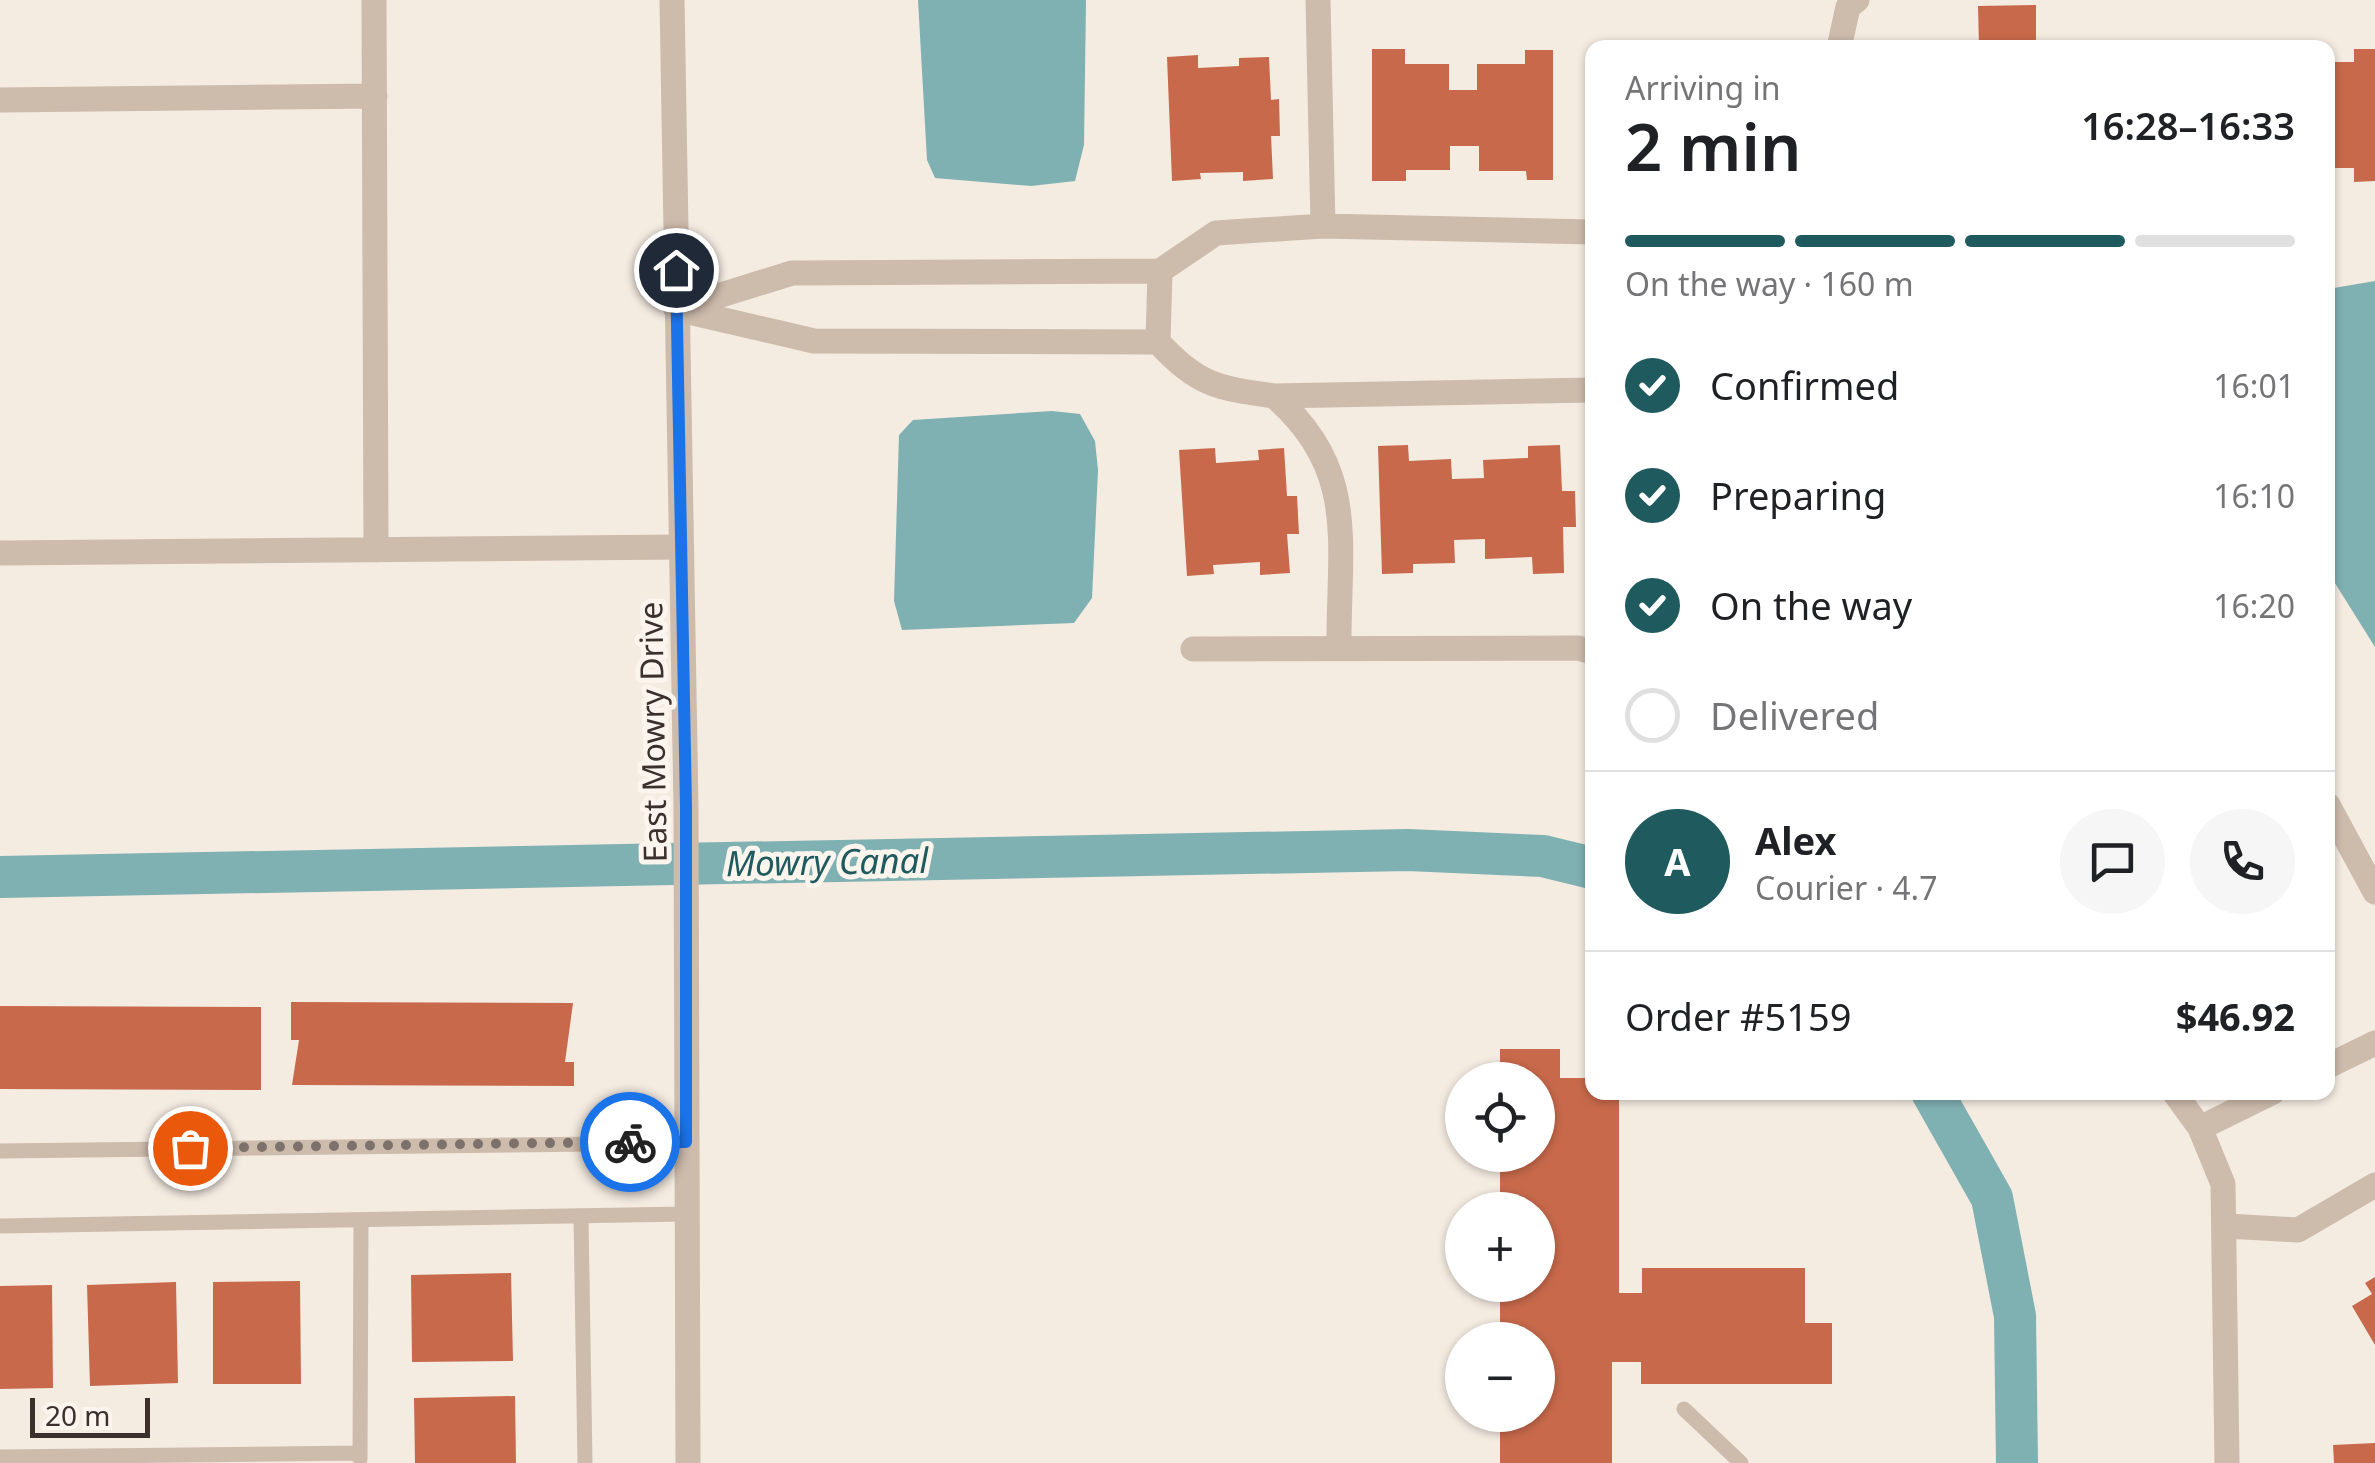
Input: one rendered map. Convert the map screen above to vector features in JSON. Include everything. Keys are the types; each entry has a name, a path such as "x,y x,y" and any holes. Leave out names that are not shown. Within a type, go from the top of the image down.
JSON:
{"street":[{"path":"374,0 376,550"},
{"name":"East Mowry Drive","path":"672,0 686,807 688,1463"},
{"path":"1318,0 1323,226"},
{"path":"1839,40 1845,2"},
{"path":"0,100 374,96"},
{"path":"676,308 792,273 1160,271 1216,233 1323,226 1585,232"},
{"path":"1160,271 1158,342 1187,374 1229,390 1274,396 1585,390"},
{"path":"676,308 814,341 1158,342"},
{"path":"1274,396 1304,422 1338,490 1339,648"},
{"path":"0,553 681,548"},
{"path":"1192,649 1585,650"},
{"path":"2335,817 2375,892"},
{"path":"2335,1063 2375,1043"},
{"path":"2180,1100 2200,1128 2223,1184 2226,1463"},
{"path":"2200,1128 2257,1100"},
{"path":"2226,1226 2298,1230 2375,1185"}],"lane":[{"path":"0,1151 686,1142"},
{"path":"0,1226 686,1214"},
{"path":"580,1217 584,1463"},
{"path":"0,1457 360,1458 361,1221"},
{"path":"1684,1409 1741,1463"}],"water":[{"path":"918,0 1086,0 1084,145 1075,181 1031,186 935,178 927,160"},
{"path":"2375,281 2375,647 2335,583 2335,288"},
{"path":"1052,411 1080,414 1095,441 1098,470 1092,598 1074,623 902,630 894,601 899,435 913,420"}],"building":[{"path":"2036,5 2036,40 1979,40 1978,6"},
{"path":"1372,49 1405,49 1405,64 1449,64 1449,90 1477,90 1477,64 1525,64 1525,50 1553,50 1553,180 1527,180 1526,171 1479,171 1479,146 1450,146 1450,170 1406,170 1406,181 1372,181"},
{"path":"2354,49 2375,49 2375,181 2354,182 2354,168 2335,168 2335,62 2354,62"},
{"path":"1198,55 1198,68 1239,66 1239,58 1269,57 1271,100 1279,99 1280,136 1271,136 1273,179 1243,181 1243,172 1200,173 1201,179 1172,181 1167,57"},
{"path":"1408,445 1409,461 1451,459 1452,479 1484,478 1483,460 1528,458 1528,446 1560,445 1562,491 1575,491 1576,527 1563,527 1564,573 1533,574 1532,557 1485,559 1485,539 1454,540 1455,563 1413,564 1413,573 1382,574 1378,446"},
{"path":"1215,448 1216,463 1259,460 1258,450 1284,448 1287,496 1297,496 1299,534 1287,534 1290,573 1260,575 1260,562 1213,565 1214,574 1187,576 1179,450"},
{"path":"291,1002 573,1003 565,1062 574,1062 574,1086 292,1085 299,1040 291,1040"},
{"path":"0,1006 261,1007 261,1090 0,1089"},
{"path":"1500,1049 1560,1049 1560,1078 1585,1078 1585,1100 1619,1100 1619,1293 1642,1293 1642,1268 1805,1268 1805,1323 1832,1323 1832,1384 1641,1384 1641,1362 1612,1362 1612,1463 1500,1463 1500,1432 1555,1432 1555,1322 1500,1322 1500,1302 1555,1302 1555,1192 1500,1192 1500,1172 1555,1172 1555,1062 1500,1062"},
{"path":"511,1273 513,1361 412,1362 411,1275"},
{"path":"2375,1277 2375,1345 2352,1306 2372,1294 2365,1283"},
{"path":"300,1281 301,1384 213,1384 213,1282"},
{"path":"176,1282 178,1383 90,1386 87,1285"},
{"path":"52,1285 53,1388 0,1389 0,1286"},
{"path":"515,1396 516,1463 415,1463 414,1398"},
{"path":"2375,1443 2375,1463 2334,1463 2333,1445"}],"waterway":[{"name":"Mowry Canal","path":"0,877 1408,850 1543,856 1585,866"},
{"name":"Mowry Canal","path":"1937,1100 1992,1198 2015,1316 2017,1463"}],"way so far":[{"path":"190,1148 630,1142"}],"route":[{"path":"630,1142 686,1142 686,807 676,270"}]}
